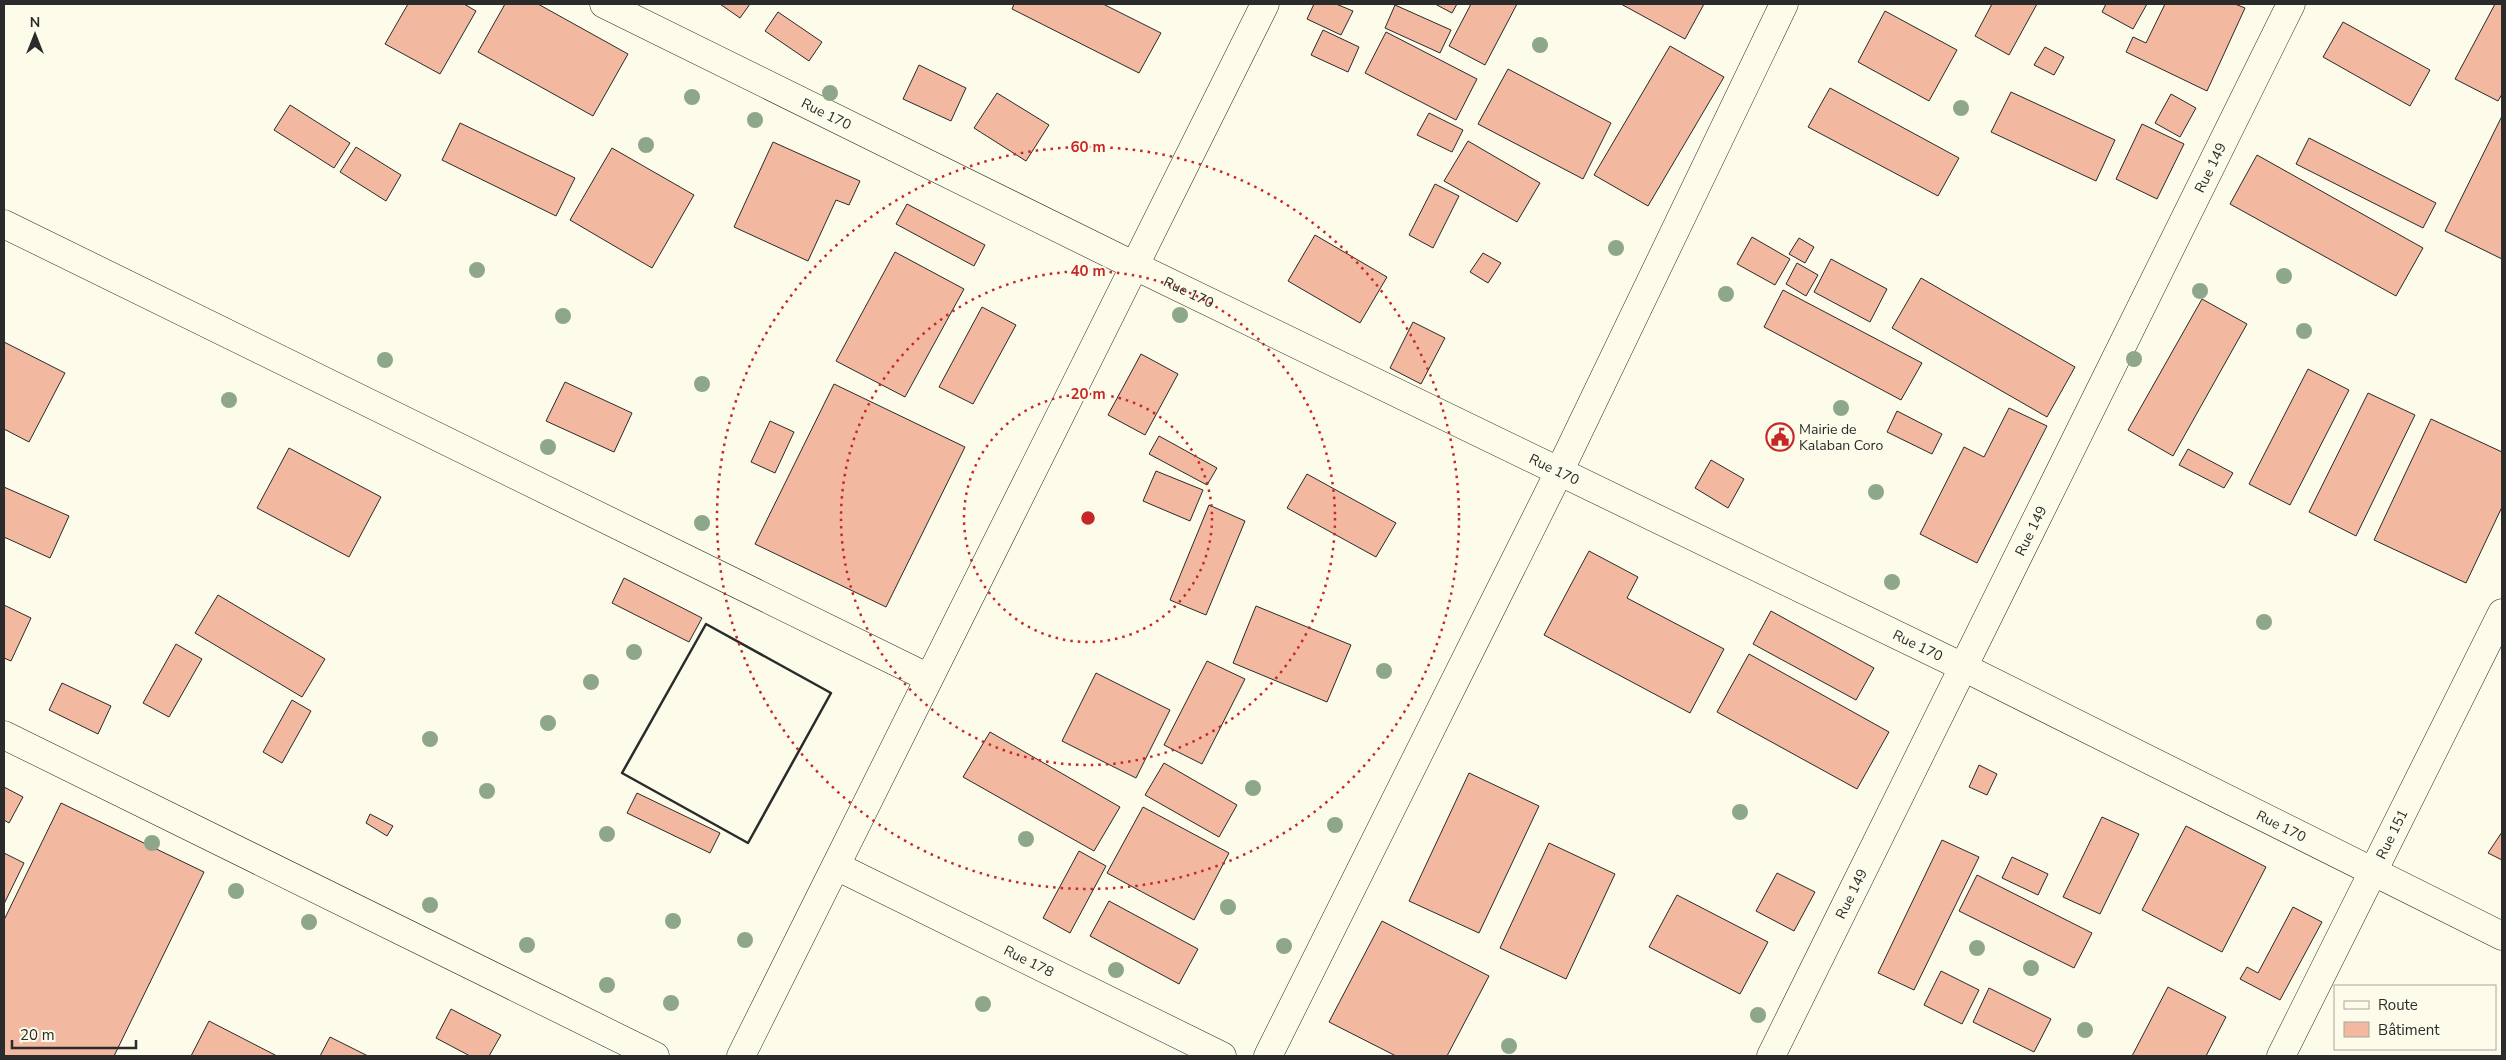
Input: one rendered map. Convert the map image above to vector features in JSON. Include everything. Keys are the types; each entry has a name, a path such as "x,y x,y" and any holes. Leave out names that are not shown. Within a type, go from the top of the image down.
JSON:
{"street":[{"name":"Rue 170","path":"604,4 1135,266 1963,668 2502,936"},
{"path":"740,1056 1265,4"},
{"path":"1268,1056 1559,472 1784,4"},
{"name":"Rue 149","path":"1771,1056 2291,4"},
{"path":"4,224 929,678"},
{"name":"Rue 151","path":"2281,1056 2502,613"},
{"path":"4,735 655,1056"},
{"name":"Rue 178","path":"836,866 1180,1047 1222,1056"}],"building":[{"path":"408,4 464,4 476,11 440,74 385,44"},
{"path":"505,4 538,4 628,54 593,116 478,52"},
{"path":"720,4 750,4 740,18"},
{"path":"1014,4 1103,4 1161,33 1139,73 1012,9"},
{"path":"1314,4 1336,4 1353,11 1341,35 1307,19"},
{"path":"1435,4 1457,4 1452,13"},
{"path":"1471,4 1517,4 1485,65 1449,46"},
{"path":"1621,4 1704,4 1685,39"},
{"path":"1992,4 2037,4 2009,55 1975,36"},
{"path":"2106,4 2147,4 2133,29 2102,12"},
{"path":"2165,4 2235,4 2245,8 2207,91 2126,52 2133,37 2146,43"},
{"path":"2495,4 2502,4 2502,94 2498,101 2455,79"},
{"path":"1395,5 1451,30 1440,53 1385,28"},
{"path":"1885,11 1957,50 1929,101 1858,62"},
{"path":"778,12 822,42 809,61 765,31"},
{"path":"2343,22 2430,70 2410,106 2323,57"},
{"path":"1323,30 1359,47 1348,72 1311,55"},
{"path":"1386,32 1477,79 1456,120 1365,73"},
{"path":"1670,46 1724,77 1648,206 1594,175"},
{"path":"2045,47 2064,57 2054,75 2034,65"},
{"path":"919,65 966,88 951,121 903,99"},
{"path":"1508,69 1611,123 1583,179 1478,124"},
{"path":"1830,88 1959,158 1938,196 1808,127"},
{"path":"2011,92 2115,140 2096,181 1991,132"},
{"path":"997,93 1049,125 1026,161 974,128"},
{"path":"2171,94 2196,108 2180,137 2155,123"},
{"path":"290,105 350,143 334,168 274,130"},
{"path":"1429,113 1463,130 1452,152 1417,135"},
{"path":"2502,116 2502,259 2445,231"},
{"path":"460,123 575,178 556,216 442,160"},
{"path":"2142,124 2184,144 2157,199 2116,179"},
{"path":"2309,138 2436,203 2423,228 2296,164"},
{"path":"1468,141 1540,183 1517,222 1444,181"},
{"path":"773,142 860,181 849,205 836,200 808,261 734,227"},
{"path":"356,147 401,175 386,201 340,172"},
{"path":"612,148 694,195 652,268 570,220"},
{"path":"2257,155 2423,248 2396,296 2230,204"},
{"path":"1435,184 1459,196 1433,248 1409,235"},
{"path":"907,204 985,245 974,266 896,224"},
{"path":"1315,235 1387,277 1360,323 1288,281"},
{"path":"1752,237 1790,259 1775,285 1737,264"},
{"path":"1799,238 1814,247 1805,263 1789,254"},
{"path":"895,252 964,289 905,397 836,361"},
{"path":"1483,253 1501,263 1488,283 1470,272"},
{"path":"1831,259 1887,289 1870,322 1814,292"},
{"path":"1797,263 1818,275 1806,296 1786,284"},
{"path":"1921,278 2075,367 2047,417 1892,328"},
{"path":"1783,290 1922,363 1901,400 1764,327"},
{"path":"2202,299 2247,324 2173,456 2128,430"},
{"path":"982,307 1016,325 973,404 939,387"},
{"path":"1413,322 1445,338 1421,384 1390,368"},
{"path":"4,342 65,373 29,442 4,429"},
{"path":"1141,354 1178,374 1145,435 1108,415"},
{"path":"2308,369 2349,390 2290,505 2249,484"},
{"path":"565,382 632,413 614,452 546,421"},
{"path":"834,384 965,447 886,607 755,544"},
{"path":"2368,393 2415,415 2356,536 2309,512"},
{"path":"2009,408 2047,426 1977,563 1920,534 1964,447 1984,457"},
{"path":"1897,411 1942,434 1932,454 1887,432"},
{"path":"2431,419 2502,452 2502,507 2466,583 2374,540"},
{"path":"770,421 794,432 775,473 751,462"},
{"path":"1159,436 1217,468 1207,485 1149,454"},
{"path":"289,448 381,497 349,557 257,508"},
{"path":"2188,449 2233,473 2224,488 2179,465"},
{"path":"1711,460 1744,479 1728,508 1695,488"},
{"path":"1156,471 1203,490 1190,521 1143,501"},
{"path":"1307,474 1396,523 1376,557 1287,508"},
{"path":"4,487 69,516 50,558 4,537"},
{"path":"1209,505 1245,521 1206,615 1170,600"},
{"path":"1589,551 1638,577 1627,598 1724,649 1690,713 1544,635"},
{"path":"624,578 702,618 689,642 612,603"},
{"path":"218,595 325,659 302,697 195,633"},
{"path":"4,605 31,618 11,661 4,658"},
{"path":"1256,606 1351,645 1327,702 1233,663"},
{"path":"1771,611 1874,668 1856,700 1753,644"},
{"path":"176,644 202,659 169,717 143,703"},
{"path":"1749,654 1889,732 1857,789 1717,712"},
{"path":"1207,661 1245,679 1202,764 1164,745"},
{"path":"1096,673 1170,710 1136,778 1062,741"},
{"path":"62,683 111,706 98,734 49,710"},
{"path":"292,700 311,711 282,763 263,752"},
{"path":"990,732 1120,807 1094,851 963,777"},
{"path":"1164,763 1237,805 1219,837 1145,795"},
{"path":"1979,765 1997,774 1987,795 1969,787"},
{"path":"1469,773 1539,806 1479,933 1409,901"},
{"path":"4,787 23,797 9,823 4,820"},
{"path":"637,793 720,833 710,853 627,813"},
{"path":"61,803 204,872 114,1056 4,1056 4,920"},
{"path":"1143,807 1229,853 1194,920 1107,873"},
{"path":"370,814 393,826 387,836 366,823"},
{"path":"2102,817 2139,834 2100,914 2063,897"},
{"path":"2186,826 2266,867 2222,952 2142,910"},
{"path":"2502,832 2502,860 2488,853"},
{"path":"1942,840 1979,857 1914,990 1878,973"},
{"path":"1549,843 1615,874 1566,979 1500,948"},
{"path":"1079,851 1106,866 1070,933 1043,918"},
{"path":"4,853 24,863 4,904"},
{"path":"2012,857 2048,874 2038,895 2002,878"},
{"path":"1777,873 1815,892 1794,931 1756,911"},
{"path":"1977,875 2092,933 2074,968 1959,911"},
{"path":"1677,895 1768,942 1740,994 1649,947"},
{"path":"1109,901 1198,949 1179,984 1090,936"},
{"path":"2293,907 2322,922 2280,1000 2240,979 2247,967 2258,973"},
{"path":"1382,921 1489,976 1447,1056 1396,1056 1329,1022"},
{"path":"1941,971 1979,990 1962,1024 1924,1005"},
{"path":"2168,987 2226,1017 2206,1056 2132,1056"},
{"path":"1989,988 2051,1019 2034,1052 1973,1022"},
{"path":"451,1009 501,1035 489,1056 470,1056 436,1038"},
{"path":"209,1021 277,1056 191,1056"},
{"path":"330,1037 368,1056 320,1056"}],"wall":[{"path":"706,624 831,693 748,843 622,773 706,624"}],"place":[{"name":"Mairie de Kalaban Coro","path":"1780,437"}]}
